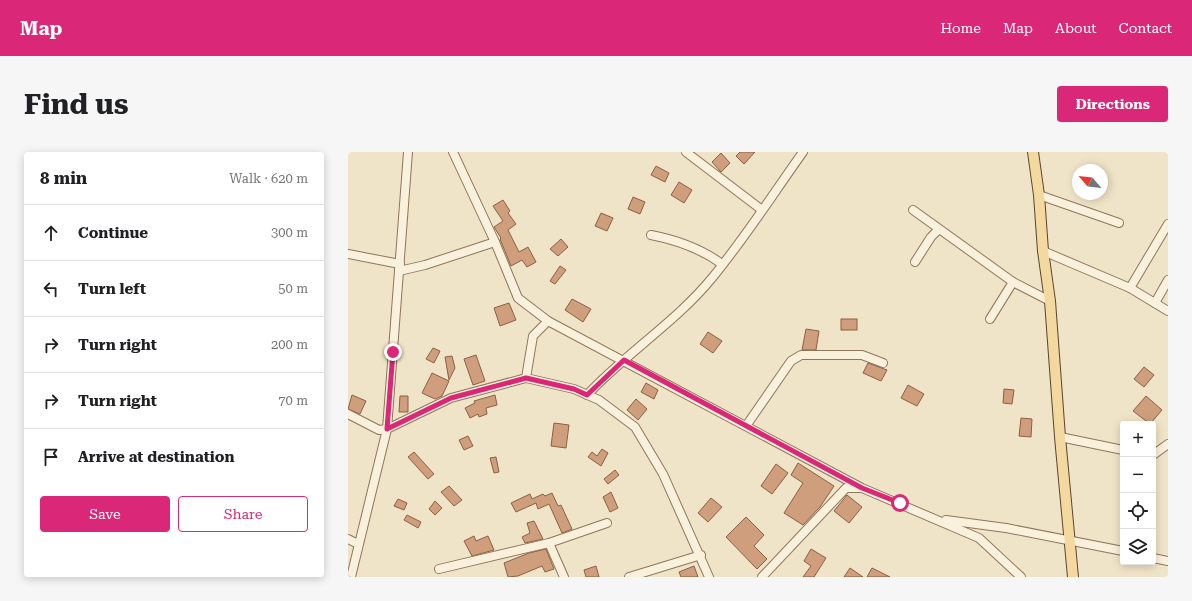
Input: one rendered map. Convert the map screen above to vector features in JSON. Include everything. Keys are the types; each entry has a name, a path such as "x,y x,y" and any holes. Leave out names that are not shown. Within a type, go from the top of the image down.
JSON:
{"main road":[{"path":"1033,152 1039,195 1043,251 1050,301 1060,437 1073,577"}],"street":[{"path":"351,577 387,429 408,152"},
{"path":"453,152 495,242 518,298 548,321 624,360 862,488 937,518 979,538 1021,577"},
{"path":"686,152 762,210"},
{"path":"587,395 624,360 671,320 712,279 803,152"},
{"path":"1039,195 1119,223"},
{"path":"912,210 1013,282 1050,301"},
{"path":"1130,288 1167,227"},
{"path":"915,262 938,230"},
{"path":"651,235 676,240 706,253 722,264"},
{"path":"348,254 400,268 426,265 495,242"},
{"path":"1043,251 1130,288 1168,311"},
{"path":"1155,303 1168,280"},
{"path":"990,319 1013,282"},
{"path":"526,378 533,336 548,321"},
{"path":"746,426 791,361 801,355 862,355 883,362"},
{"path":"348,414 379,430 387,429 451,398 526,378 574,389 599,400 635,427 663,474 709,577"},
{"path":"1060,437 1120,449"},
{"path":"1156,453 1168,444"},
{"path":"762,577 846,488 862,488"},
{"path":"937,518 1006,528 1120,551"},
{"path":"439,570 549,543 607,523"},
{"path":"348,539 358,544"},
{"path":"549,543 564,577"},
{"path":"629,577 700,555"},
{"path":"1156,558 1167,559"}],"building":[{"path":"740,152 755,152 744,164 736,156"},
{"path":"721,153 730,163 721,172 712,162"},
{"path":"656,166 669,173 665,182 651,175"},
{"path":"679,182 692,190 684,203 671,195"},
{"path":"633,197 645,202 640,214 628,209"},
{"path":"503,200 510,211 508,213 516,224 508,230 519,252 528,247 536,262 527,267 522,260 511,266 500,239 501,238 494,227 503,221 493,206"},
{"path":"601,213 613,218 607,231 595,226"},
{"path":"561,239 568,247 558,256 550,249"},
{"path":"560,266 566,270 555,284 550,281"},
{"path":"572,299 591,309 583,322 565,310"},
{"path":"509,303 516,320 500,326 494,308"},
{"path":"841,319 857,319 857,330 841,330"},
{"path":"806,329 819,331 816,350 802,350"},
{"path":"708,332 722,341 713,353 700,344"},
{"path":"433,348 440,351 434,363 426,359"},
{"path":"476,355 485,381 473,385 464,359"},
{"path":"452,356 455,368 449,380 445,357"},
{"path":"868,363 887,370 881,381 863,373"},
{"path":"1144,367 1154,375 1144,387 1134,379"},
{"path":"432,373 449,381 442,396 435,399 422,393"},
{"path":"646,383 658,390 654,399 641,392"},
{"path":"908,385 924,394 917,406 901,398"},
{"path":"1004,389 1014,390 1012,404 1003,403"},
{"path":"352,395 366,401 360,414 348,409"},
{"path":"495,395 497,405 486,408 487,414 479,417 478,414 470,418 465,408 475,403 474,401"},
{"path":"400,396 408,396 408,412 399,412"},
{"path":"1146,396 1162,410 1153,421 1146,421 1133,411"},
{"path":"636,399 647,409 638,420 627,410"},
{"path":"1021,418 1032,419 1031,437 1019,436"},
{"path":"554,423 569,425 566,448 551,446"},
{"path":"468,436 473,446 464,450 459,440"},
{"path":"602,449 608,453 601,466 588,457 592,452 597,456"},
{"path":"414,452 434,474 428,479 408,457"},
{"path":"496,457 499,472 494,473 490,458"},
{"path":"798,463 834,486 820,507 803,525 784,513 803,483 791,475"},
{"path":"776,464 788,473 772,494 761,486"},
{"path":"615,470 619,475 608,484 604,479"},
{"path":"449,486 462,500 454,506 441,492"},
{"path":"611,492 618,508 610,512 603,497"},
{"path":"552,493 558,506 561,505 572,529 562,533 549,504 538,509 536,503 516,512 511,503 530,494 532,499 543,494 545,496"},
{"path":"847,495 862,507 849,523 834,511"},
{"path":"711,498 722,507 708,522 698,513"},
{"path":"398,499 407,503 404,510 394,506"},
{"path":"435,501 442,508 435,515 429,509"},
{"path":"407,515 421,522 418,528 404,520"},
{"path":"746,517 764,535 754,546 767,559 757,569 726,537"},
{"path":"534,521 543,539 525,543 522,537 530,533 527,523"},
{"path":"474,536 476,541 488,536 494,550 472,556 464,541"},
{"path":"546,549 554,569 545,572 542,566 518,576 508,577 504,563 529,553"},
{"path":"811,549 826,558 814,577 803,577 811,566 804,561"},
{"path":"596,566 599,577 586,577 584,570"},
{"path":"694,566 698,577 681,577 679,572"},
{"path":"850,568 863,577 844,577"},
{"path":"872,568 890,577 867,577"}],"route":[{"path":"393,352 387,429 451,398 526,378 574,389 587,395 601,380 624,360 862,488 900,503"}]}
